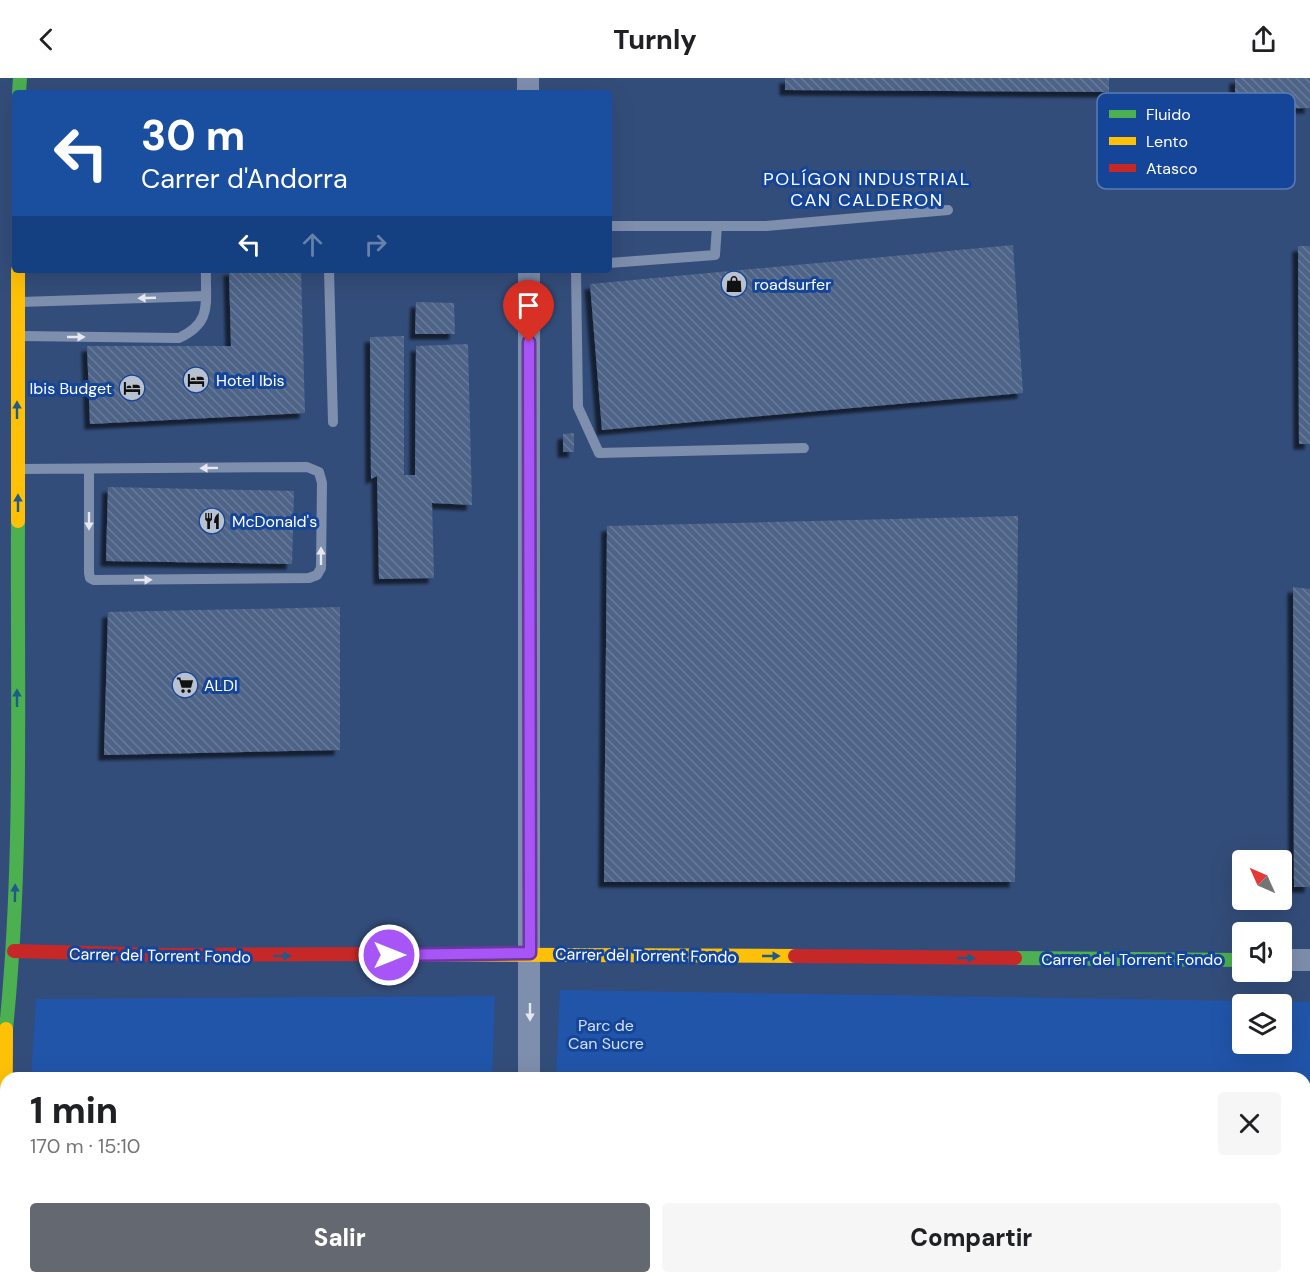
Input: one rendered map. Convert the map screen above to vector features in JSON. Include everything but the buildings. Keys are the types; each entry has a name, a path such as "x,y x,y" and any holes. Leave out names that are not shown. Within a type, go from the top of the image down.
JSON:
{"street":[{"path":"4,1072 4,1041 14,951 17,805 18,273"},
{"path":"529,273 529,1072"},
{"path":"6,486 18,469"},
{"name":"Carrer del Torrent Fondo","path":"14,951 255,956 530,953 626,956 1232,960"},
{"path":"1292,960 1310,960"}],"lane":[{"path":"612,226 766,226 948,210"},
{"path":"612,262 715,255 717,226"},
{"path":"18,336 179,338 194,331 205,316 206,273"},
{"path":"329,273 333,422"},
{"path":"576,273 578,407 599,453 804,448"},
{"path":"17,302 205,296"},
{"path":"18,469 307,467 319,472 322,483 321,568 317,575 309,578 94,580 90,578 89,573 89,469"}],"green space":[{"name":"Parc de Can Sucre","path":"560,990 1232,1001 1232,1054 1292,1054 1292,1002 1310,1002 1310,1072 556,1072"},
{"path":"495,996 492,1072 31,1072 36,999"}],"traffic: fast":[{"path":"19,90 20,78"},
{"path":"6,1029 17,839 18,521"},
{"path":"1015,958 1232,960"}],"traffic: slow":[{"path":"18,273 18,521"},
{"path":"373,954 795,956"},
{"path":"6,1029 6,1072"}],"traffic: jam":[{"path":"14,951 164,955 373,954"},
{"path":"795,956 1015,958"}],"place":[{"name":"roadsurfer","path":"734,284"},
{"name":"Hotel Ibis","path":"196,380"},
{"name":"Ibis Budget","path":"132,388"},
{"name":"McDonald's","path":"212,521"},
{"name":"ALDI","path":"185,685"}],"district":[{"name":"POLÍGON INDUSTRIAL CAN CALDERON","path":"867,189"}],"route":[{"path":"389,955 530,953 529,342"}]}
